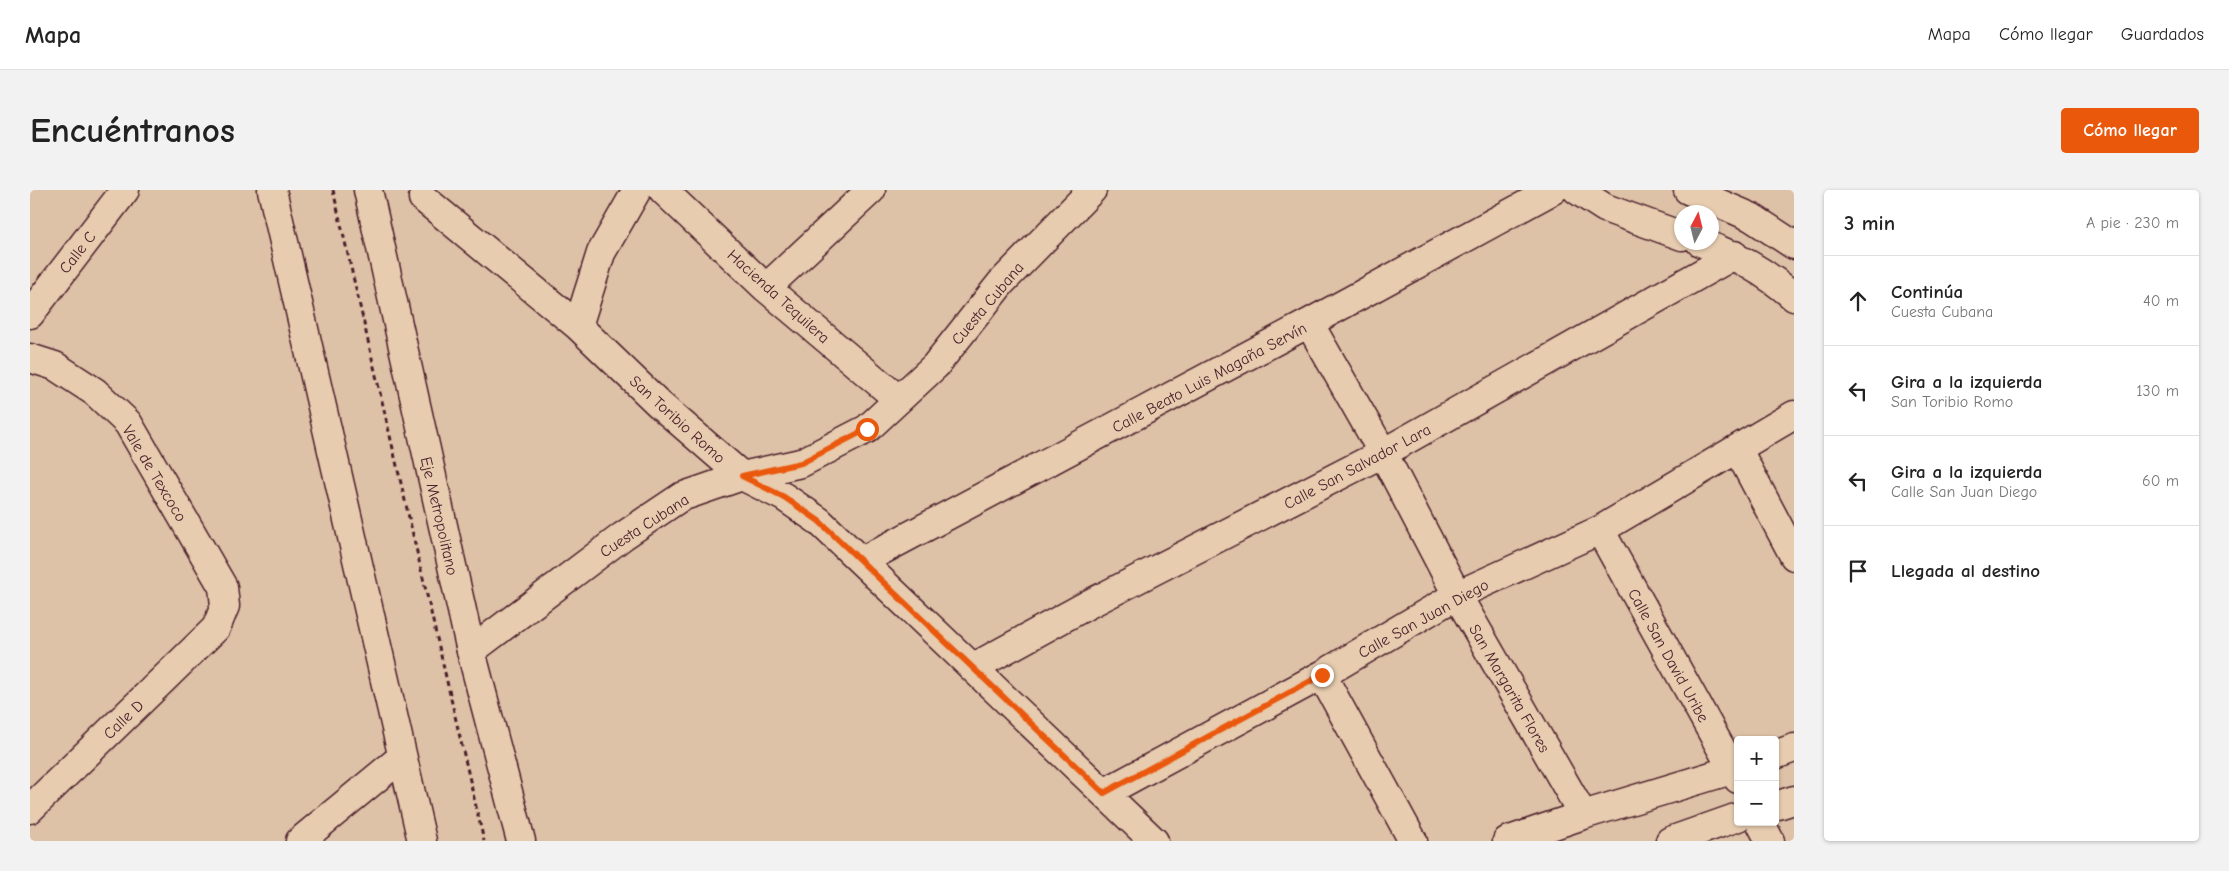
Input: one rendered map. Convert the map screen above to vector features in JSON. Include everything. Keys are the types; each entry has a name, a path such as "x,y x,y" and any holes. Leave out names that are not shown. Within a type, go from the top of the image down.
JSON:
{"street":[{"name":"Calle C","path":"30,314 125,190"},
{"path":"272,190 422,841"},
{"name":"Eje Metropolitano","path":"368,190 470,651 521,841"},
{"path":"578,326 601,253 636,190"},
{"name":"Hacienda Tequilera","path":"663,190 766,288 898,399"},
{"path":"766,288 871,190"},
{"name":"Cuesta Cubana","path":"470,651 623,536 681,497 742,476 801,463 867,429 935,366 1001,283 1092,190"},
{"name":"Calle Beato Luis Magaña Servín","path":"862,561 1309,323 1553,190"},
{"path":"1577,190 1605,208 1674,233"},
{"path":"1688,190 1751,217 1794,245"},
{"name":"San Toribio Romo","path":"422,198 578,326 659,404 742,476 784,497 819,521 1154,841"},
{"path":"1719,249 1734,255 1779,283 1794,297"},
{"name":"Calle San Salvador Lara","path":"974,667 1089,604 1383,454 1734,255"},
{"name":"San Margarita Flores","path":"1309,323 1383,454 1458,595 1583,815"},
{"name":"Vale de Texcoco","path":"30,358 55,366 95,392 128,424 222,588 225,606 216,628"},
{"name":"Calle San Juan Diego","path":"1104,793 1322,675 1458,595 1600,530 1794,416"},
{"path":"1738,450 1794,556"},
{"name":"Calle San David Uribe","path":"1600,530 1734,768"},
{"name":"Calle D","path":"30,809 216,628"},
{"path":"1322,675 1413,841"},
{"path":"1779,754 1794,748"},
{"path":"300,841 402,757"},
{"path":"1507,841 1583,815 1734,773"},
{"path":"1779,805 1794,800"},
{"path":"1670,841 1734,818"},
{"path":"1762,826 1770,841"}],"path":[{"path":"333,190 484,841"}],"route":[{"path":"867,429 801,463 742,476 784,497 819,521 1104,793 1322,675"}]}
